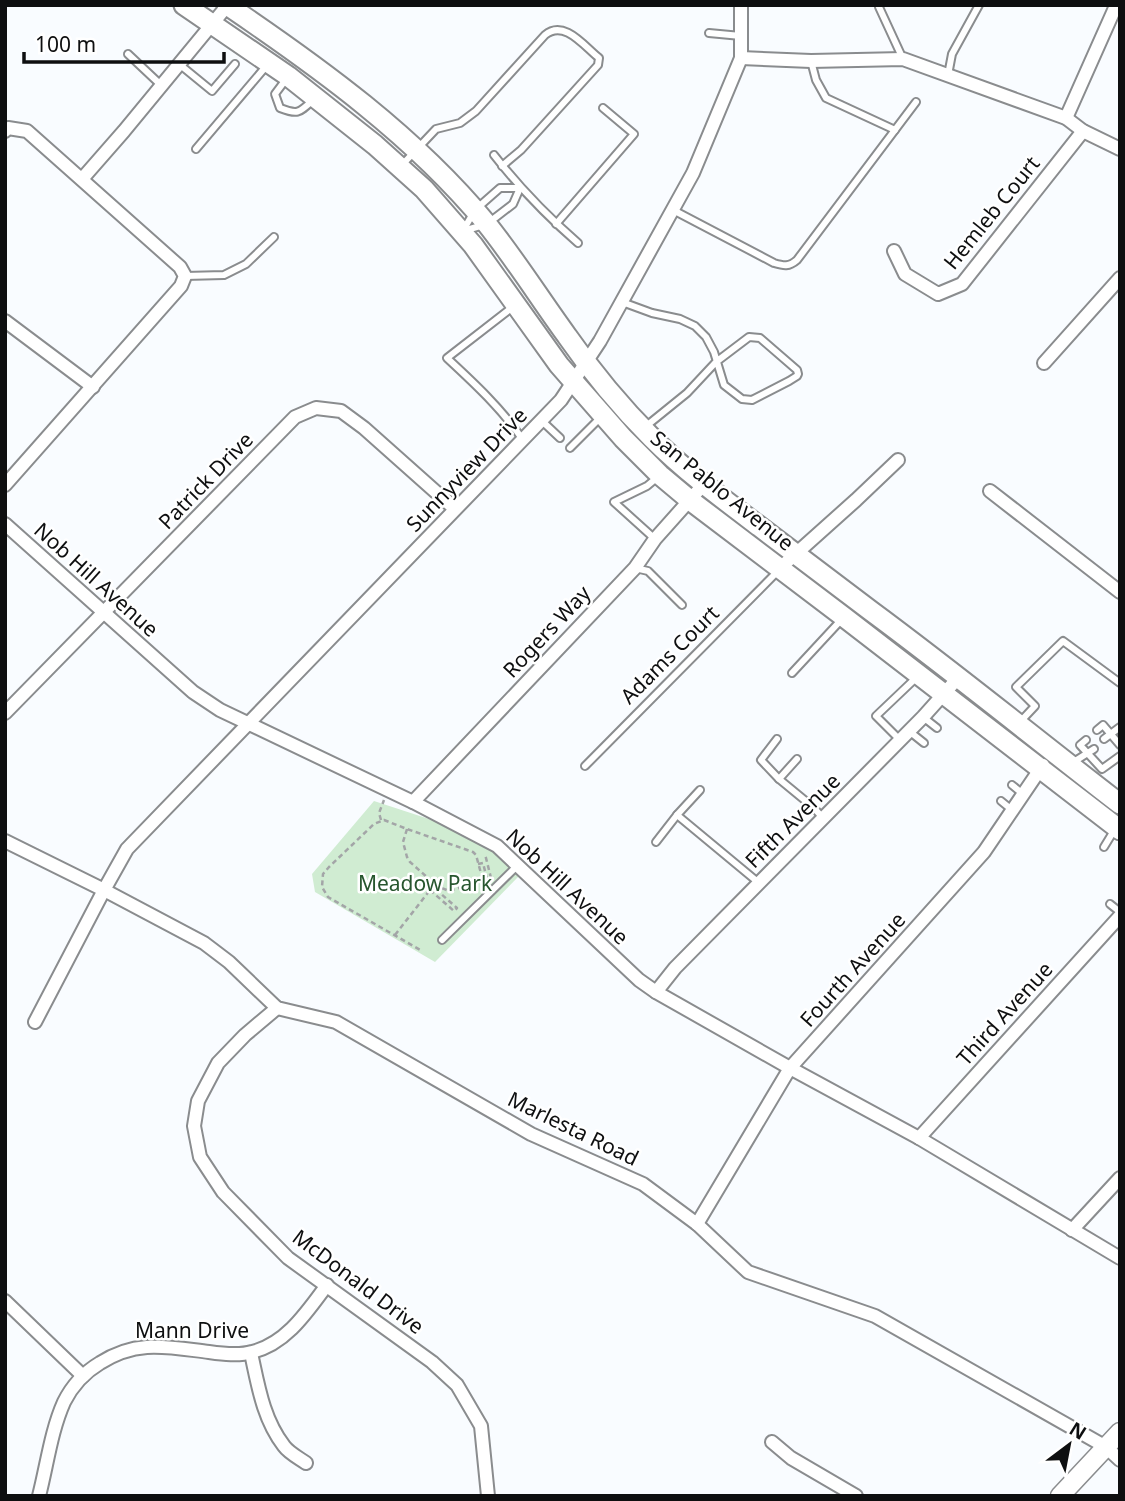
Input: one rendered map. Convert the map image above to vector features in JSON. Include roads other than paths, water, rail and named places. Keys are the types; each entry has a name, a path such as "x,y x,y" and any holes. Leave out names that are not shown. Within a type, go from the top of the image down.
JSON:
{"main road":[{"name":"San Pablo Avenue","path":"184,5 288,76 401,167 424,189 462,232 573,382 629,445 660,474 1118,828"},
{"name":"San Pablo Avenue","path":"227,5 318,69 441,173 481,217 586,361 643,429 667,453 1069,765 1117,798"},
{"path":"1060,1496 1120,1432"}],"street":[{"path":"82,179 227,5"},
{"name":"Sunnyview Drive","path":"35,1022 127,849 559,403 600,341 693,173 741,58 741,5"},
{"path":"1066,118 1118,5"},
{"path":"741,58 811,61 903,59 1066,118 1083,131 1120,149"},
{"path":"5,131 8,128 27,131 180,267 185,276 181,286 5,485"},
{"name":"Hemleb Court","path":"894,251 905,274 938,294 962,284 1083,131"},
{"path":"1044,363 1120,278"},
{"path":"5,321 93,387"},
{"name":"Patrick Drive","path":"5,713 295,418 316,408 341,411 364,428 455,509"},
{"path":"780,568 898,460"},
{"name":"Rogers Way","path":"413,802 635,568 655,539 704,484"},
{"path":"990,491 1120,592"},
{"name":"Nob Hill Avenue","path":"5,524 193,692 220,710 413,802 492,843 518,864 639,980 656,992 790,1069 919,1138 1120,1258"},
{"name":"Fifth Avenue","path":"656,992 675,968 923,717 958,678"},
{"name":"Fourth Avenue","path":"697,1224 790,1069 971,868 1012,810 1018,789 1041,768 1052,751"},
{"path":"1099,813 1117,798"},
{"path":"5,841 204,943 229,962 276,1008"},
{"name":"Third Avenue","path":"919,1138 1120,914"},
{"name":"Marlesta Road","path":"276,1008 336,1022 531,1134 643,1184 697,1224 748,1272 875,1316 1106,1447 1120,1460"},
{"name":"McDonald Drive","path":"276,1008 218,1063 198,1101 194,1126 200,1157 223,1192 288,1258 432,1362 457,1385 481,1426 488,1496"},
{"path":"1072,1230 1120,1178"},
{"name":"Mann Drive","path":"39,1496 65,1400 90,1369 111,1356 140,1347 171,1346 225,1354 251,1353 274,1342 295,1326 327,1285"},
{"path":"5,1301 83,1376"},
{"path":"251,1353 267,1415 285,1448 306,1463"},
{"path":"772,1442 791,1458 856,1496"}],"lane":[{"path":"948,75 952,54 979,5"},
{"path":"879,7 903,59"},
{"path":"401,167 436,129 460,123 476,111 550,31 565,30 599,58 598,65 521,150 502,166"},
{"path":"709,33 741,36"},
{"path":"128,54 162,86"},
{"path":"811,61 816,80 826,98 895,131"},
{"path":"196,149 269,62"},
{"path":"179,64 212,92 235,64"},
{"path":"288,76 275,94 280,108 301,112 316,98"},
{"path":"673,210 774,263 792,265 916,102"},
{"path":"556,224 634,134 603,108"},
{"path":"494,155 520,188 578,243"},
{"path":"462,232 481,217 500,188 520,188"},
{"path":"462,232 481,217 513,204 520,188"},
{"path":"185,276 224,275 246,264 274,237"},
{"path":"622,302 652,313 680,318 695,326 706,337 714,352 716,362 724,384 742,399 752,400 798,374 797,370 760,338 749,337 716,362 687,393 643,429"},
{"path":"516,304 447,358 510,422 523,440"},
{"path":"570,448 603,416"},
{"path":"542,421 559,438"},
{"path":"655,539 614,502 647,486 660,474"},
{"path":"635,568 648,571 682,605"},
{"name":"Adams Court","path":"585,766 780,568"},
{"path":"792,673 845,617"},
{"path":"1018,724 1035,706 1016,687 1063,641 1120,683"},
{"path":"919,674 876,716 904,736 924,743"},
{"path":"923,717 937,728"},
{"path":"1097,730 1103,725 1120,745"},
{"path":"1104,739 1120,727"},
{"path":"777,739 761,760 823,818"},
{"path":"1086,740 1080,744 1091,751 1102,769 1120,756"},
{"path":"1069,765 1091,751"},
{"path":"779,779 797,759"},
{"path":"656,842 700,790"},
{"path":"1002,801 1012,810"},
{"path":"677,815 759,883"},
{"path":"1104,847 1118,828"},
{"path":"442,940 518,864"},
{"path":"1110,904 1120,914"}],"park label":[{"name":"Meadow Park","path":"425,884"}]}
